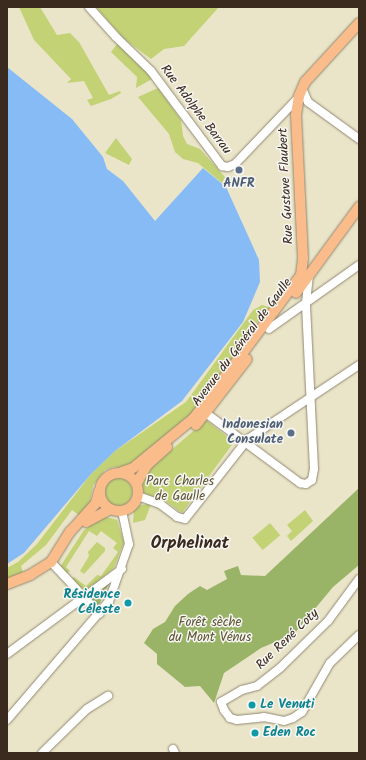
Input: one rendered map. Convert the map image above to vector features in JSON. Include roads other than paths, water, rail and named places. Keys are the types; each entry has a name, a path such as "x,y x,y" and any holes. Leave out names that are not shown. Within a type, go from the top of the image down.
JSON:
{"main road":[{"path":"301,92 359,23"},
{"name":"Rue Gustave Flaubert","path":"301,92 296,115 305,275"},
{"name":"Avenue du Général de Gaulle","path":"122,472 134,468 194,418 305,275 323,256 359,207"},
{"path":"302,241 312,256 323,256"},
{"name":"Avenue du Général de Gaulle","path":"137,483 155,457 188,433 207,414 269,329 305,275"},
{"path":"7,584 50,565 70,532 96,503 99,491 106,477 122,472 133,478 137,483 138,496 133,506 122,511 110,509 102,502 99,491"},
{"path":"7,591 31,581 30,578 50,565 90,518 110,509"}],"street":[{"name":"Rue Adolphe Barrau","path":"89,7 116,37 151,71 222,166 228,167 235,164 301,92"},
{"path":"301,92 308,102 359,140"},
{"path":"284,110 296,115"},
{"path":"269,329 359,266"},
{"name":"Rue Gustave Flaubert","path":"244,442 300,483 306,484 313,478 314,469 305,275"},
{"path":"138,496 160,504 177,517 185,519 244,442 359,365"},
{"path":"207,414 244,442"},
{"path":"7,720 100,614 109,601 122,569 129,544 122,511"},
{"path":"50,565 100,614"},
{"path":"7,654 122,569"},
{"name":"Rue René Coty","path":"359,579 328,620 280,668 257,686 242,690 221,702 230,718 237,720 264,717 284,721 293,718 305,708 330,663 359,635"},
{"path":"42,753 87,709 108,696"}],"water":[{"path":"7,67 72,119 103,157 107,169 123,181 155,221 203,168 226,187 259,260 260,282 243,322 182,401 115,451 91,474 24,553 7,564"}],"place":[{"name":"ANFR","path":"239,170"},
{"name":"Indonesian Consulate","path":"291,433"},
{"name":"Résidence Céleste","path":"128,603"},
{"name":"Le Venuti","path":"252,705"},
{"name":"Eden Roc","path":"255,733"}],"district":[{"name":"Orphelinat","path":"190,544"}],"park label":[{"name":"Parc Charles de Gaulle","path":"180,490"},
{"name":"Forêt sèche du Mont Vénus","path":"210,632"}]}
